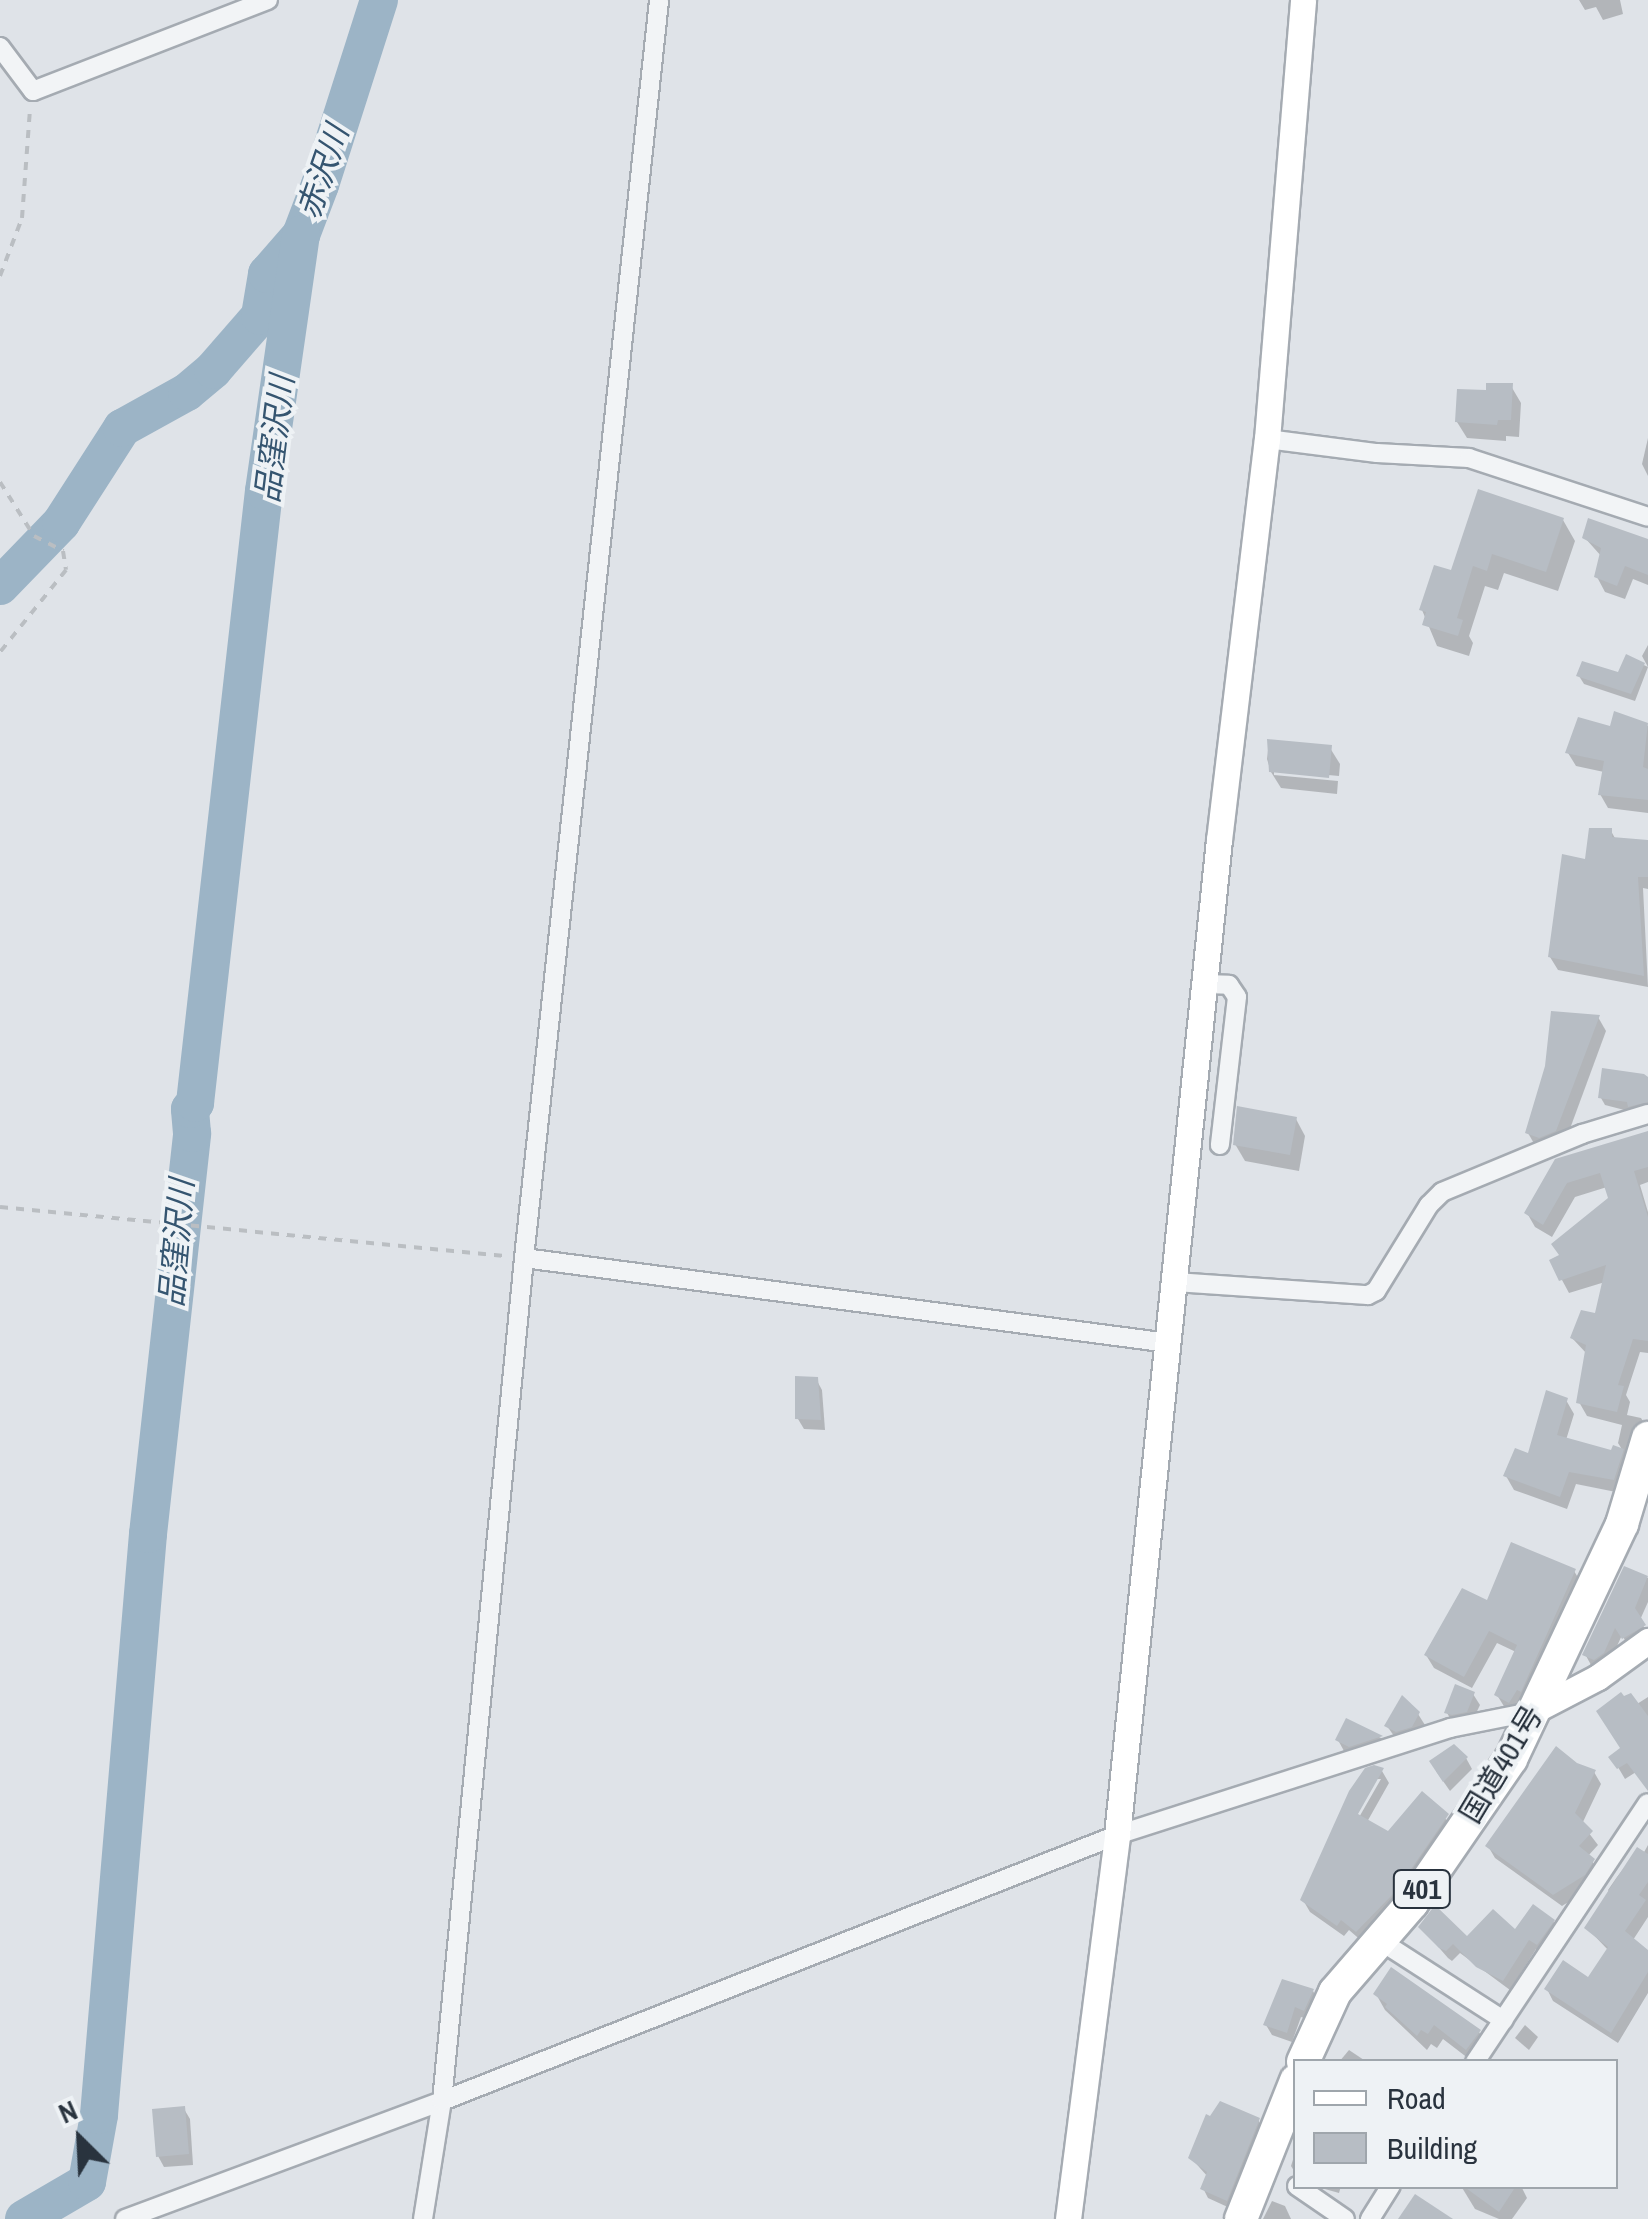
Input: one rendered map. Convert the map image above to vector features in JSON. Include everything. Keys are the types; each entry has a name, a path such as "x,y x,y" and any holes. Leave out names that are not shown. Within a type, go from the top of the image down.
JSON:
{"highway":[{"name":"国道401号","path":"1304,2059 1335,1992 1412,1902 1511,1759 1622,1524 1648,1438"},
{"path":"1241,2219 1293,2088"}],"street":[{"path":"0,46 33,91 268,0"},
{"path":"423,2219 442,2101 524,1258 659,0"},
{"path":"1068,2219 1117,1835 1205,984 1267,439 1303,0"},
{"path":"1267,439 1377,453 1469,458 1648,517"},
{"path":"1205,984 1229,985 1237,997 1220,1146"},
{"path":"1175,1282 1368,1295 1376,1291 1429,1204 1442,1192 1582,1134 1648,1114"},
{"path":"524,1258 1170,1343"},
{"path":"126,2219 442,2101 1117,1835 1450,1728 1535,1710 1598,1677 1648,1641"},
{"path":"1477,2059 1648,1803"},
{"path":"1379,1940 1502,2020"},
{"path":"1263,2164 1293,2184"},
{"path":"1300,2189 1345,2219"},
{"path":"1370,2219 1389,2189"}],"path":[{"path":"0,276 22,218 26,127 33,91"},
{"path":"0,482 34,536 63,550 66,570 0,652"},
{"path":"0,1207 524,1258"}],"building":[{"path":"1486,383 1513,383 1511,420 1498,420 1497,425 1455,422 1457,389 1486,390"},
{"path":"1478,489 1564,518 1546,572 1492,554 1487,571 1473,566 1457,618 1463,620 1458,636 1422,625 1426,612 1419,610 1434,565 1451,570"},
{"path":"1588,518 1648,539 1648,575 1625,566 1617,586 1594,577 1601,548 1582,538"},
{"path":"1626,654 1645,663 1631,694 1576,676 1582,661 1618,672"},
{"path":"1614,711 1648,723 1643,767 1648,769 1648,800 1598,795 1604,761 1565,753 1578,717 1610,726"},
{"path":"1267,739 1332,745 1329,778 1269,772"},
{"path":"1589,828 1612,828 1612,837 1648,840 1648,877 1638,877 1644,976 1548,957 1562,854 1585,859"},
{"path":"1551,1011 1600,1015 1556,1131 1539,1138 1525,1133 1545,1066"},
{"path":"1602,1068 1644,1074 1648,1077 1648,1102 1628,1107 1627,1102 1598,1098"},
{"path":"1237,1106 1297,1117 1290,1155 1233,1145"},
{"path":"1648,1131 1648,1167 1634,1171 1648,1217 1648,1341 1633,1339 1618,1385 1624,1386 1617,1412 1576,1403 1586,1345 1570,1338 1581,1310 1595,1313 1606,1265 1559,1281 1549,1260 1559,1255 1551,1244 1608,1198 1600,1173 1567,1183 1543,1225 1524,1213 1555,1159"},
{"path":"795,1376 818,1377 821,1420 795,1419"},
{"path":"1546,1390 1568,1398 1557,1435 1611,1450 1613,1445 1624,1449 1614,1480 1569,1472 1560,1497 1503,1476 1515,1448 1528,1453"},
{"path":"1511,1542 1576,1569 1521,1692 1517,1690 1509,1703 1494,1695 1517,1645 1489,1631 1464,1677 1424,1655 1462,1588 1487,1600"},
{"path":"1624,1566 1648,1576 1635,1608 1646,1625 1622,1639 1615,1628 1604,1653 1594,1660 1582,1655"},
{"path":"1455,1684 1475,1692 1467,1712 1452,1715 1444,1713"},
{"path":"1621,1692 1624,1696 1631,1693 1648,1716 1648,1791 1627,1763 1617,1769 1608,1757 1620,1748 1596,1711"},
{"path":"1402,1695 1420,1712 1412,1727 1396,1732 1384,1726"},
{"path":"1346,1718 1383,1736 1349,1747 1335,1740"},
{"path":"1454,1744 1468,1757 1443,1782 1429,1761"},
{"path":"1556,1746 1577,1763 1596,1770 1575,1813 1593,1831 1579,1846 1595,1859 1585,1875 1553,1895 1485,1846"},
{"path":"1365,1768 1384,1768 1358,1814 1388,1831 1422,1791 1449,1814 1396,1891 1356,1932 1341,1920 1337,1926 1300,1900 1349,1791"},
{"path":"1637,1847 1648,1854 1648,1882 1639,1895 1646,1900 1625,1931 1648,1950 1648,1972 1611,2033 1544,1989 1563,1960 1588,1977 1608,1947 1584,1928"},
{"path":"1533,1904 1555,1920 1537,1945 1529,1940 1503,1981 1476,1967 1453,1944 1446,1951 1439,1948 1418,1927 1435,1905 1467,1936 1493,1909 1515,1929"},
{"path":"1391,1967 1481,2030 1466,2050 1434,2025 1428,2034 1421,2030 1417,2036 1373,1994"},
{"path":"1282,1979 1314,1989 1304,2011 1295,2007 1287,2033 1263,2025"},
{"path":"1220,2101 1260,2118 1227,2201 1200,2189 1207,2172 1188,2158 1206,2114 1210,2116"},
{"path":"185,2106 189,2154 156,2157 152,2109"},
{"path":"1467,2189 1514,2189 1499,2212"},
{"path":"1415,2194 1453,2219 1398,2219"}],"waterway":[{"name":"赤沢川","path":"0,586 61,523 122,428 187,392 213,370 260,316 267,274 301,235 320,185 379,0"},
{"name":"品窪沢川","path":"24,2219 87,2182 99,2115 148,1534 192,1133 190,1109 195,1103 264,491 301,235"}]}
